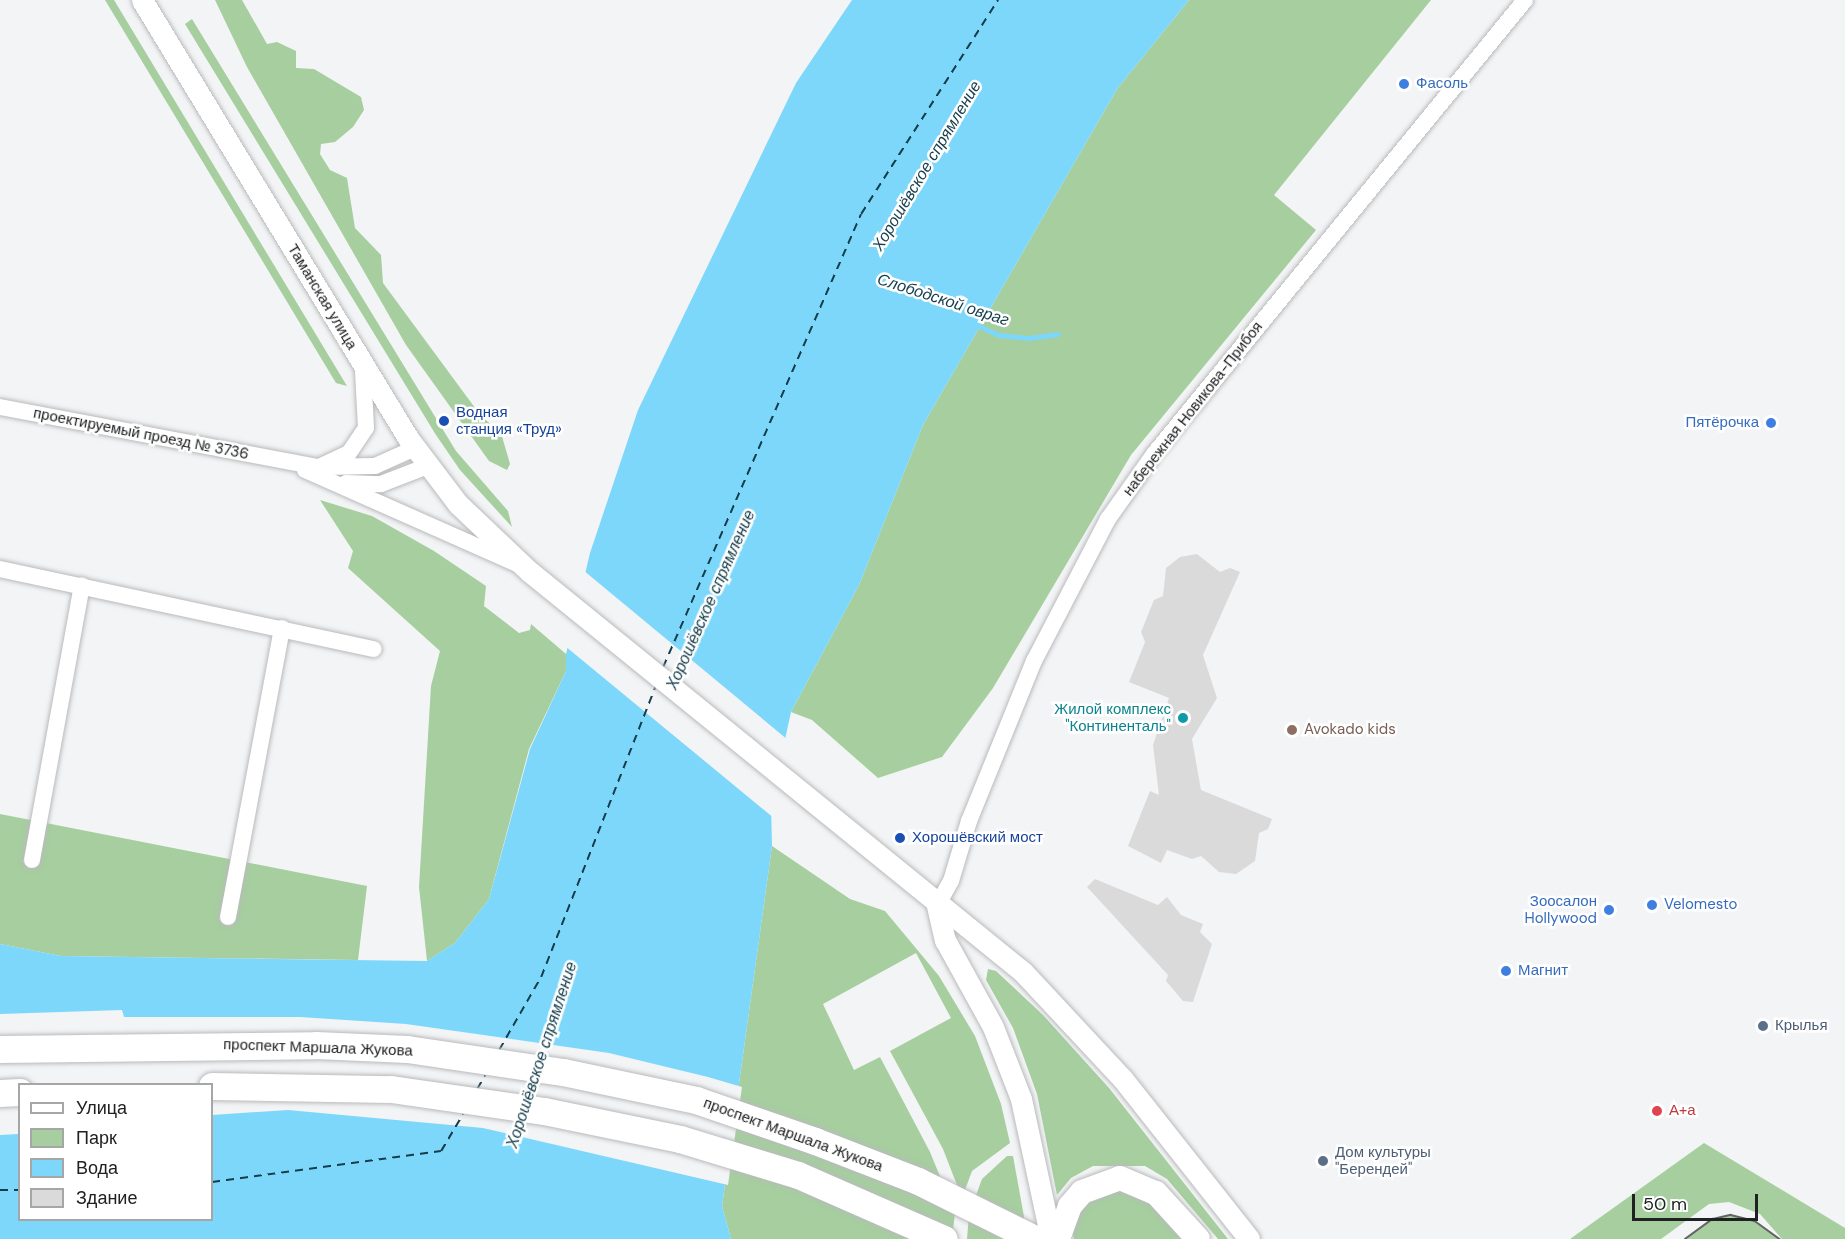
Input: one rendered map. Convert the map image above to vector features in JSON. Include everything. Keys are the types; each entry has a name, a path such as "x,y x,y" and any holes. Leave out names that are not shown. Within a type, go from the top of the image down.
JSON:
{"main road":[{"name":"проспект Маршала Жукова","path":"0,1049 327,1045 407,1049 563,1072 696,1100 815,1141 918,1180 1035,1239"},
{"path":"213,1086 401,1090 544,1111 680,1139 798,1175 944,1239"},
{"path":"0,1093 18,1092"},
{"path":"1058,1239 1070,1206 1082,1191 1120,1178 1156,1193 1198,1239"}],"street":[{"name":"Таманская улица","path":"142,0 415,448 458,504 526,569 834,824 937,906"},
{"name":"набережная Новикова-Прибоя","path":"937,906 951,881 969,822 1034,661 1108,519 1154,454 1525,0"},
{"path":"319,471 349,453 366,428 367,384 359,358"},
{"name":"проектируемый проезд № 3736","path":"0,406 319,471"},
{"path":"319,471 375,466 415,448"},
{"path":"319,471 360,486 381,484 428,466"},
{"path":"319,471 526,569"},
{"path":"0,569 374,649"},
{"path":"32,860 82,586"},
{"path":"228,917 282,628"},
{"path":"937,906 945,940 993,1028 1021,1099 1051,1239"},
{"path":"937,906 1023,972 1061,1010 1175,1143 1249,1239"}],"green space":[{"path":"105,0 114,0 347,386 336,383"},
{"path":"215,0 242,0 267,44 277,42 296,51 296,68 314,69 361,97 364,110 353,127 335,142 321,144 320,154 330,170 347,178 355,228 381,255 383,283 481,416 501,433 510,464 507,470 489,461 406,345 247,67"},
{"path":"1189,0 1431,0 1274,195 1316,230 1131,455 993,688 942,757 878,778 812,720 791,712 859,585 923,425 1117,89"},
{"path":"192,19 456,451 508,511 512,527 460,470 436,435 185,24"},
{"path":"320,500 372,516 434,551 486,586 484,606 519,633 530,630 531,624 566,654 566,671 529,749 489,899 455,943 427,961 419,887 431,686 440,651 348,568 353,551"},
{"path":"0,814 367,886 358,960 61,956 0,944"},
{"path":"772,846 850,899 885,911 939,976 975,1036 1001,1104 1010,1143 972,1171 962,1198 943,1149 890,1051 951,1018 916,953 823,1004 854,1070 880,1057 930,1152 955,1213 952,1239 731,1239 722,1206"},
{"path":"988,969 996,971 1043,1015 1109,1088 1228,1239 1218,1239 1167,1179 1145,1166 1093,1166 1071,1178 1057,1195 1037,1094 1013,1028 986,980"},
{"path":"1704,1143 1845,1228 1845,1239 1782,1239 1760,1214 1729,1202 1709,1204 1661,1239 1570,1239"},
{"path":"1007,1156 1013,1156 1028,1239 967,1239 969,1214 982,1179"},
{"path":"1118,1187 1150,1199 1184,1239 1074,1239 1072,1230 1088,1197"},
{"path":"1731,1215 1755,1221 1780,1239 1685,1239 1713,1219"}],"water":[{"name":"Хорошёвское спрямление","path":"852,0 1189,0 1117,89 923,425 859,585 791,712 771,804 772,846 722,1206 731,1239 0,1239 0,944 61,956 427,961 455,943 489,899 530,749 566,671 566,654 590,553 638,410 796,83"}],"pier":[{"path":"583,570 788,740 775,819 565,646"},
{"path":"122,1010 124,1017 300,1017 406,1024 609,1053 742,1087 728,1185 483,1128 288,1110 213,1115 213,1083 18,1083 18,1134 0,1135 0,1014"}],"building":[{"name":"Жилой комплекс \"Континенталь\"","path":"1197,554 1220,572 1230,568 1240,572 1203,655 1217,698 1192,739 1201,790 1272,819 1268,829 1259,833 1255,861 1236,874 1219,872 1201,856 1192,859 1167,850 1161,863 1128,846 1150,791 1159,795 1153,745 1169,698 1129,682 1145,642 1141,632 1154,600 1163,596 1166,568 1180,557"},
{"path":"1095,879 1158,905 1167,897 1181,915 1203,924 1200,932 1212,944 1193,1002 1183,1001 1166,981 1168,975 1087,887"}],"waterway":[{"name":"Слободской овраг","path":"975,324 999,335 1029,338 1058,334"}],"ferry route":[{"path":"663,667 861,214 998,0"},
{"path":"499,1050 541,977 656,685"},
{"path":"477,1089 485,1075"},
{"path":"213,1182 441,1151 463,1114"},
{"path":"0,1190 18,1190"}],"tram line":[{"path":"1685,1239 1713,1219 1731,1215 1755,1221 1780,1239"}],"place":[{"name":"Фасоль","path":"1404,84"},
{"name":"Водная станция «Труд»","path":"444,421"},
{"name":"Пятёрочка","path":"1771,423"},
{"name":"Жилой комплекс \"Континенталь\"","path":"1183,718"},
{"name":"Avokado kids","path":"1292,730"},
{"name":"Хорошёвский мост","path":"900,838"},
{"name":"Velomesto","path":"1652,905"},
{"name":"Зоосалон Hollywood","path":"1609,910"},
{"name":"Магнит","path":"1506,971"},
{"name":"Крылья","path":"1763,1026"},
{"name":"А+а","path":"1657,1111"},
{"name":"Дом культуры \"Берендей\"","path":"1323,1161"}]}
